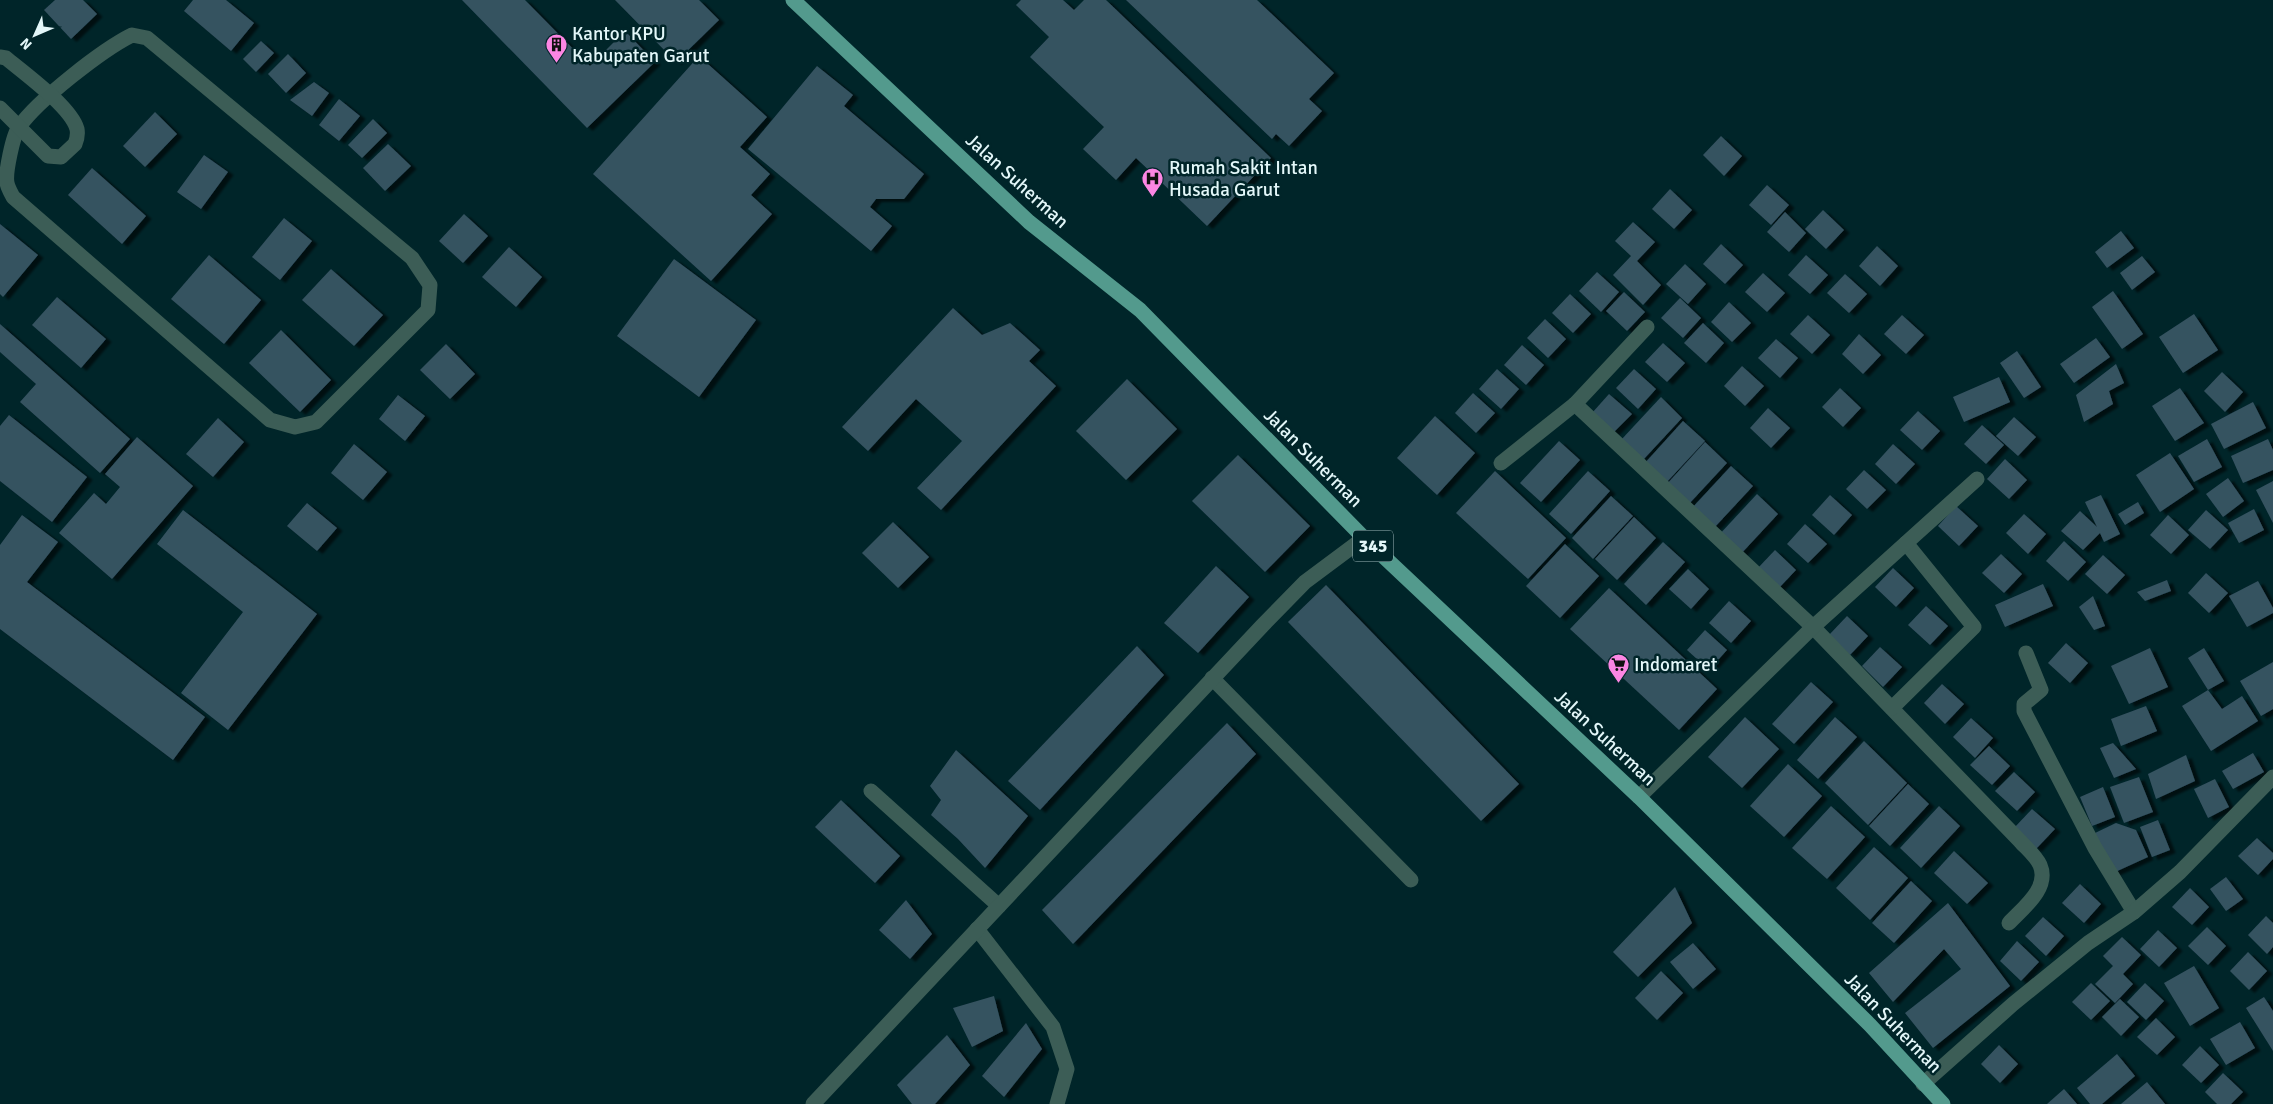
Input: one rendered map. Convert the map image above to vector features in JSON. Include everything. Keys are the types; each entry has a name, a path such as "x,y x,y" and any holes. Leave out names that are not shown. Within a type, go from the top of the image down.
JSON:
{"main road":[{"name":"Jalan Suherman","path":"793,0 1030,222 1140,310 1364,538 1639,798 1870,1025 1943,1104"}],"street":[{"path":"132,35 147,38 412,258 430,285 428,310 316,422 295,427 270,420 13,197 7,183 7,170 18,128 51,96 114,44 132,35"},
{"path":"0,57 6,58 51,96 74,122 77,130 76,144 61,156 48,156 0,108"},
{"path":"1501,463 1575,404 1647,327"},
{"path":"1575,404 1814,627 2040,864 2043,879 2037,893 2009,923"},
{"path":"1639,798 1814,627 1976,479"},
{"path":"813,1104 1212,678 1305,582 1364,538"},
{"path":"1892,708 1974,627 1906,543"},
{"path":"2026,652 2041,690 2024,704 2024,711 2095,848 2134,912"},
{"path":"1212,678 1411,880"},
{"path":"1924,1084 2013,1004 2088,943 2134,912 2180,872 2273,777"},
{"path":"871,791 999,906"},
{"path":"977,929 1053,1027 1067,1069 1057,1104"}],"building":[{"path":"55,0 83,0 97,14 71,39 44,10"},
{"path":"193,0 226,0 254,23 231,51 184,11"},
{"name":"Kantor KPU Kabupaten Garut","path":"462,0 525,0 590,66 625,31 655,62 587,128"},
{"path":"615,0 699,0 719,20 676,62"},
{"path":"1021,0 1063,0 1074,10 1084,0 1106,0 1271,158 1207,226 1136,158 1116,180 1083,149 1104,127 1030,57 1049,37 1016,5"},
{"path":"1126,0 1257,0 1334,73 1309,99 1322,111 1289,146 1276,134 1272,139"},
{"path":"261,41 274,53 256,72 243,59"},
{"path":"288,54 306,73 286,93 268,74"},
{"path":"699,56 767,117 740,147 770,174 751,195 772,214 711,281 593,174"},
{"path":"817,66 853,95 844,106 924,174 904,199 876,199 870,207 892,226 871,251 748,149"},
{"path":"314,82 329,93 312,116 290,100"},
{"path":"339,99 360,116 339,141 319,125"},
{"path":"155,112 177,134 145,167 123,146"},
{"path":"373,119 387,133 362,158 348,145"},
{"path":"1721,136 1742,156 1724,176 1703,155"},
{"path":"388,144 411,166 385,191 363,168"},
{"path":"204,155 228,172 201,209 177,192"},
{"path":"92,168 146,216 122,244 68,195"},
{"path":"1767,185 1789,205 1771,225 1749,205"},
{"path":"1670,189 1692,210 1674,229 1652,209"},
{"path":"1823,210 1844,230 1826,249 1805,229"},
{"path":"1785,212 1806,233 1789,252 1767,232"},
{"path":"464,214 488,236 463,263 439,241"},
{"path":"284,218 312,241 280,280 252,257"},
{"path":"1633,222 1655,242 1637,261 1661,285 1643,305 1613,275 1631,256 1615,241"},
{"path":"0,224 38,255 3,297 0,294"},
{"path":"2121,231 2134,248 2107,268 2095,252"},
{"path":"1721,244 1743,265 1725,284 1703,264"},
{"path":"1877,246 1898,266 1880,286 1859,266"},
{"path":"509,247 542,277 516,307 482,277"},
{"path":"209,255 261,300 224,344 171,299"},
{"path":"1806,255 1828,275 1810,294 1788,275"},
{"path":"2142,256 2155,272 2132,290 2120,273"},
{"path":"674,259 756,320 699,397 617,336"},
{"path":"1685,264 1706,284 1688,304 1666,284"},
{"path":"331,269 383,315 354,346 302,300"},
{"path":"1597,272 1619,292 1601,312 1579,291"},
{"path":"1763,273 1785,293 1767,312 1745,292"},
{"path":"1845,274 1867,294 1849,313 1827,293"},
{"path":"2113,291 2143,334 2122,349 2092,307"},
{"path":"1624,292 1645,312 1627,331 1606,311"},
{"path":"1570,294 1591,314 1573,333 1552,313"},
{"path":"57,297 106,339 81,368 32,325"},
{"path":"1680,298 1701,318 1683,338 1661,318"},
{"path":"1729,302 1751,323 1732,342 1711,322"},
{"path":"953,308 982,335 1010,323 1040,350 1029,361 1056,386 941,510 917,488 962,441 916,399 868,451 842,427"},
{"path":"2194,314 2218,350 2183,373 2159,337"},
{"path":"1808,315 1830,335 1812,354 1790,334"},
{"path":"1902,315 1924,335 1906,354 1884,334"},
{"path":"1545,319 1566,339 1548,358 1527,338"},
{"path":"1703,323 1724,343 1706,363 1684,343"},
{"path":"0,324 130,439 100,473 20,402 36,384 0,352"},
{"path":"281,330 331,380 300,412 249,363"},
{"path":"1859,334 1881,355 1863,374 1842,354"},
{"path":"2096,338 2110,357 2074,383 2060,364"},
{"path":"1776,339 1798,358 1780,378 1758,358"},
{"path":"1663,343 1685,363 1667,382 1645,362"},
{"path":"446,344 475,374 450,399 420,370"},
{"path":"1522,345 1544,365 1526,385 1504,365"},
{"path":"2017,351 2041,387 2024,398 2000,363"},
{"path":"2116,364 2124,383 2109,391 2113,404 2084,422 2076,395"},
{"path":"1742,366 1764,386 1745,406 1724,386"},
{"path":"1497,369 1519,389 1501,409 1479,389"},
{"path":"1634,369 1656,389 1638,409 1616,388"},
{"path":"2222,372 2243,392 2225,412 2204,391"},
{"path":"1999,377 2010,402 1964,422 1953,397"},
{"path":"1127,379 1177,429 1126,480 1076,431"},
{"path":"1840,388 1861,408 1843,427 1822,407"},
{"path":"2180,388 2204,423 2175,441 2152,406"},
{"path":"1473,393 1495,413 1476,433 1455,413"},
{"path":"1609,394 1632,414 1613,433 1592,413"},
{"path":"398,395 425,416 405,441 379,419"},
{"path":"1661,397 1682,418 1643,460 1621,440"},
{"path":"2253,402 2266,428 2224,449 2211,424"},
{"path":"1768,408 1790,428 1771,448 1750,428"},
{"path":"1918,411 1940,431 1922,450 1900,430"},
{"path":"9,415 87,477 52,522 0,481 0,426"},
{"path":"1435,416 1475,453 1437,495 1397,458"},
{"path":"2014,417 2036,437 2018,456 1996,436"},
{"path":"218,418 244,442 213,477 186,454"},
{"path":"1683,421 1705,441 1666,483 1644,464"},
{"path":"1982,425 2004,445 1986,464 1964,444"},
{"path":"137,437 193,486 112,579 59,533 94,493 106,504 120,487 105,474"},
{"path":"2207,439 2222,467 2194,482 2178,456"},
{"path":"2268,439 2273,450 2273,470 2243,483 2231,456"},
{"path":"1559,441 1580,460 1541,502 1520,483"},
{"path":"1705,442 1727,463 1688,505 1666,485"},
{"path":"354,444 387,472 363,500 331,473"},
{"path":"1893,444 1915,464 1896,484 1875,464"},
{"path":"2170,453 2194,489 2160,512 2136,475"},
{"path":"1238,455 1310,526 1265,572 1192,501"},
{"path":"2005,459 2027,480 2009,499 1987,479"},
{"path":"1731,466 1753,486 1714,528 1692,508"},
{"path":"1864,470 1886,490 1867,509 1846,489"},
{"path":"1495,471 1566,538 1528,579 1456,513"},
{"path":"1588,471 1610,491 1571,534 1549,514"},
{"path":"2228,478 2244,501 2223,517 2206,494"},
{"path":"2273,481 2273,523 2256,490"},
{"path":"1757,494 1778,514 1739,556 1718,536"},
{"path":"1830,495 1852,515 1834,535 1812,515"},
{"path":"2101,495 2120,534 2104,542 2100,533 2083,550 2061,531 2080,511 2097,527 2085,502"},
{"path":"1611,496 1633,516 1593,559 1572,538"},
{"path":"2138,502 2144,513 2125,525 2118,514"},
{"path":"307,503 337,528 317,551 287,526"},
{"path":"1956,506 1978,526 1959,546 1938,526"},
{"path":"2254,509 2264,530 2239,543 2228,523"},
{"path":"183,510 317,614 228,730 181,693 243,612 157,544"},
{"path":"2206,510 2228,530 2210,549 2188,530"},
{"path":"2024,514 2046,534 2028,554 2006,533"},
{"path":"22,515 58,542 27,582 205,717 173,760 0,629 0,545"},
{"path":"2168,515 2189,535 2171,554 2150,535"},
{"path":"1634,517 1656,538 1617,580 1595,559"},
{"path":"893,522 929,557 898,588 862,553"},
{"path":"1805,524 1827,544 1808,563 1787,544"},
{"path":"2064,541 2086,562 2068,581 2046,561"},
{"path":"1663,542 1685,562 1646,605 1624,584"},
{"path":"1565,544 1599,576 1560,618 1526,586"},
{"path":"1775,550 1796,570 1778,589 1757,569"},
{"path":"2001,554 2022,574 2004,593 1982,573"},
{"path":"2103,555 2125,575 2107,594 2085,574"},
{"path":"1216,566 1249,597 1198,653 1164,623"},
{"path":"1893,568 1914,588 1896,607 1875,587"},
{"path":"1688,569 1709,589 1691,609 1669,589"},
{"path":"2206,573 2228,593 2209,613 2188,593"},
{"path":"2167,580 2171,591 2145,601 2137,592"},
{"path":"2258,581 2273,608 2273,613 2247,627 2229,596"},
{"path":"2043,584 2053,606 2005,627 1995,605"},
{"path":"1326,585 1519,784 1481,821 1288,622"},
{"path":"1609,588 1717,689 1679,730 1570,629"},
{"path":"2093,596 2105,626 2094,630 2079,607"},
{"path":"1729,601 1751,621 1731,643 1709,623"},
{"path":"1926,606 1948,626 1930,645 1908,625"},
{"path":"1847,616 1868,636 1850,655 1829,635"},
{"path":"1705,630 1727,650 1709,670 1687,650"},
{"path":"2066,643 2088,663 2070,683 2048,663"},
{"path":"1137,646 1164,675 1040,810 1008,781"},
{"path":"1880,647 1902,667 1883,687 1862,666"},
{"path":"2150,648 2168,687 2129,704 2111,666"},
{"path":"2204,648 2224,681 2208,690 2188,658"},
{"path":"2273,662 2273,709 2261,716 2240,681"},
{"path":"1811,682 1833,702 1794,744 1772,724"},
{"path":"1942,684 1964,704 1945,724 1924,703"},
{"path":"2208,690 2222,709 2242,696 2258,721 2211,751 2182,706"},
{"path":"2146,706 2157,731 2121,746 2111,719"},
{"path":"1745,717 1779,749 1742,788 1708,757"},
{"path":"1835,717 1857,737 1818,779 1797,760"},
{"path":"1971,718 1993,738 1975,758 1953,737"},
{"path":"1227,723 1256,754 1073,944 1042,910"},
{"path":"1864,741 1907,783 1868,825 1825,783"},
{"path":"2113,743 2136,769 2114,778 2100,748"},
{"path":"1989,746 2010,766 1992,785 1970,765"},
{"path":"956,750 1028,816 985,868 958,839 931,815 941,800 930,786"},
{"path":"2253,753 2264,772 2233,789 2222,771"},
{"path":"2186,755 2195,781 2156,799 2148,774"},
{"path":"1788,764 1822,796 1784,837 1750,806"},
{"path":"2014,772 2035,792 2017,811 1995,791"},
{"path":"2139,777 2153,812 2124,823 2110,787"},
{"path":"2215,779 2229,807 2208,818 2194,789"},
{"path":"1908,784 1929,804 1890,846 1869,826"},
{"path":"2103,787 2115,817 2092,826 2080,797"},
{"path":"841,800 900,856 875,883 815,827"},
{"path":"1831,806 1865,837 1827,879 1792,848"},
{"path":"1939,806 1960,826 1921,868 1900,848"},
{"path":"2032,809 2055,829 2036,849 2014,828"},
{"path":"2158,820 2170,850 2152,857 2140,827"},
{"path":"2116,823 2136,830 2148,857 2113,873 2095,833"},
{"path":"2257,838 2273,853 2273,859 2258,875 2238,856"},
{"path":"1874,847 1908,878 1870,920 1836,888"},
{"path":"1954,851 1988,883 1967,904 1934,873"},
{"path":"2226,877 2243,899 2226,911 2210,889"},
{"path":"1911,881 1932,901 1894,943 1872,923"},
{"path":"2080,884 2101,904 2084,923 2062,903"},
{"path":"1675,887 1692,923 1638,977 1613,952"},
{"path":"2190,888 2209,907 2192,925 2172,907"},
{"path":"906,900 932,934 910,959 879,930"},
{"path":"1948,903 2010,986 1933,1048 1905,1013 1961,969 1944,949 1893,1002 1869,973"},
{"path":"2266,916 2273,923 2273,947 2267,954 2248,935"},
{"path":"2043,917 2064,936 2046,956 2025,936"},
{"path":"2207,927 2226,946 2208,965 2188,946"},
{"path":"2158,930 2177,948 2159,967 2140,949"},
{"path":"2122,937 2141,955 2123,974 2133,984 2115,1003 2095,984 2113,966 2103,956"},
{"path":"2017,941 2039,962 2021,981 2000,961"},
{"path":"1693,943 1716,969 1693,989 1670,962"},
{"path":"2248,952 2267,971 2249,990 2230,971"},
{"path":"2194,966 2219,1008 2190,1026 2164,983"},
{"path":"1661,971 1683,993 1657,1020 1635,998"},
{"path":"2091,983 2110,1001 2091,1020 2072,1002"},
{"path":"2145,983 2164,1001 2146,1020 2127,1002"},
{"path":"994,996 1003,1031 972,1047 953,1008"},
{"path":"2264,997 2273,1011 2273,1051 2246,1008"},
{"path":"2120,999 2139,1017 2121,1036 2102,1017"},
{"path":"2156,1018 2175,1037 2157,1055 2137,1037"},
{"path":"2240,1022 2255,1048 2226,1065 2210,1039"},
{"path":"1026,1023 1042,1049 1004,1097 982,1076"},
{"path":"947,1035 970,1065 935,1104 912,1104 897,1085"},
{"path":"1999,1045 2018,1064 2000,1083 1981,1064"},
{"path":"2200,1046 2219,1065 2201,1083 2182,1065"},
{"path":"2117,1054 2135,1076 2102,1104 2090,1104 2077,1088"},
{"path":"2223,1073 2243,1092 2231,1104 2217,1104 2205,1092"},
{"path":"2147,1082 2165,1104 2121,1104"},
{"path":"2064,1089 2077,1104 2047,1104"}],"place":[{"name":"Kantor KPU Kabupaten Garut","path":"556,64"},
{"name":"Rumah Sakit Intan Husada Garut","path":"1153,198"},
{"name":"Indomaret","path":"1618,684"}]}
